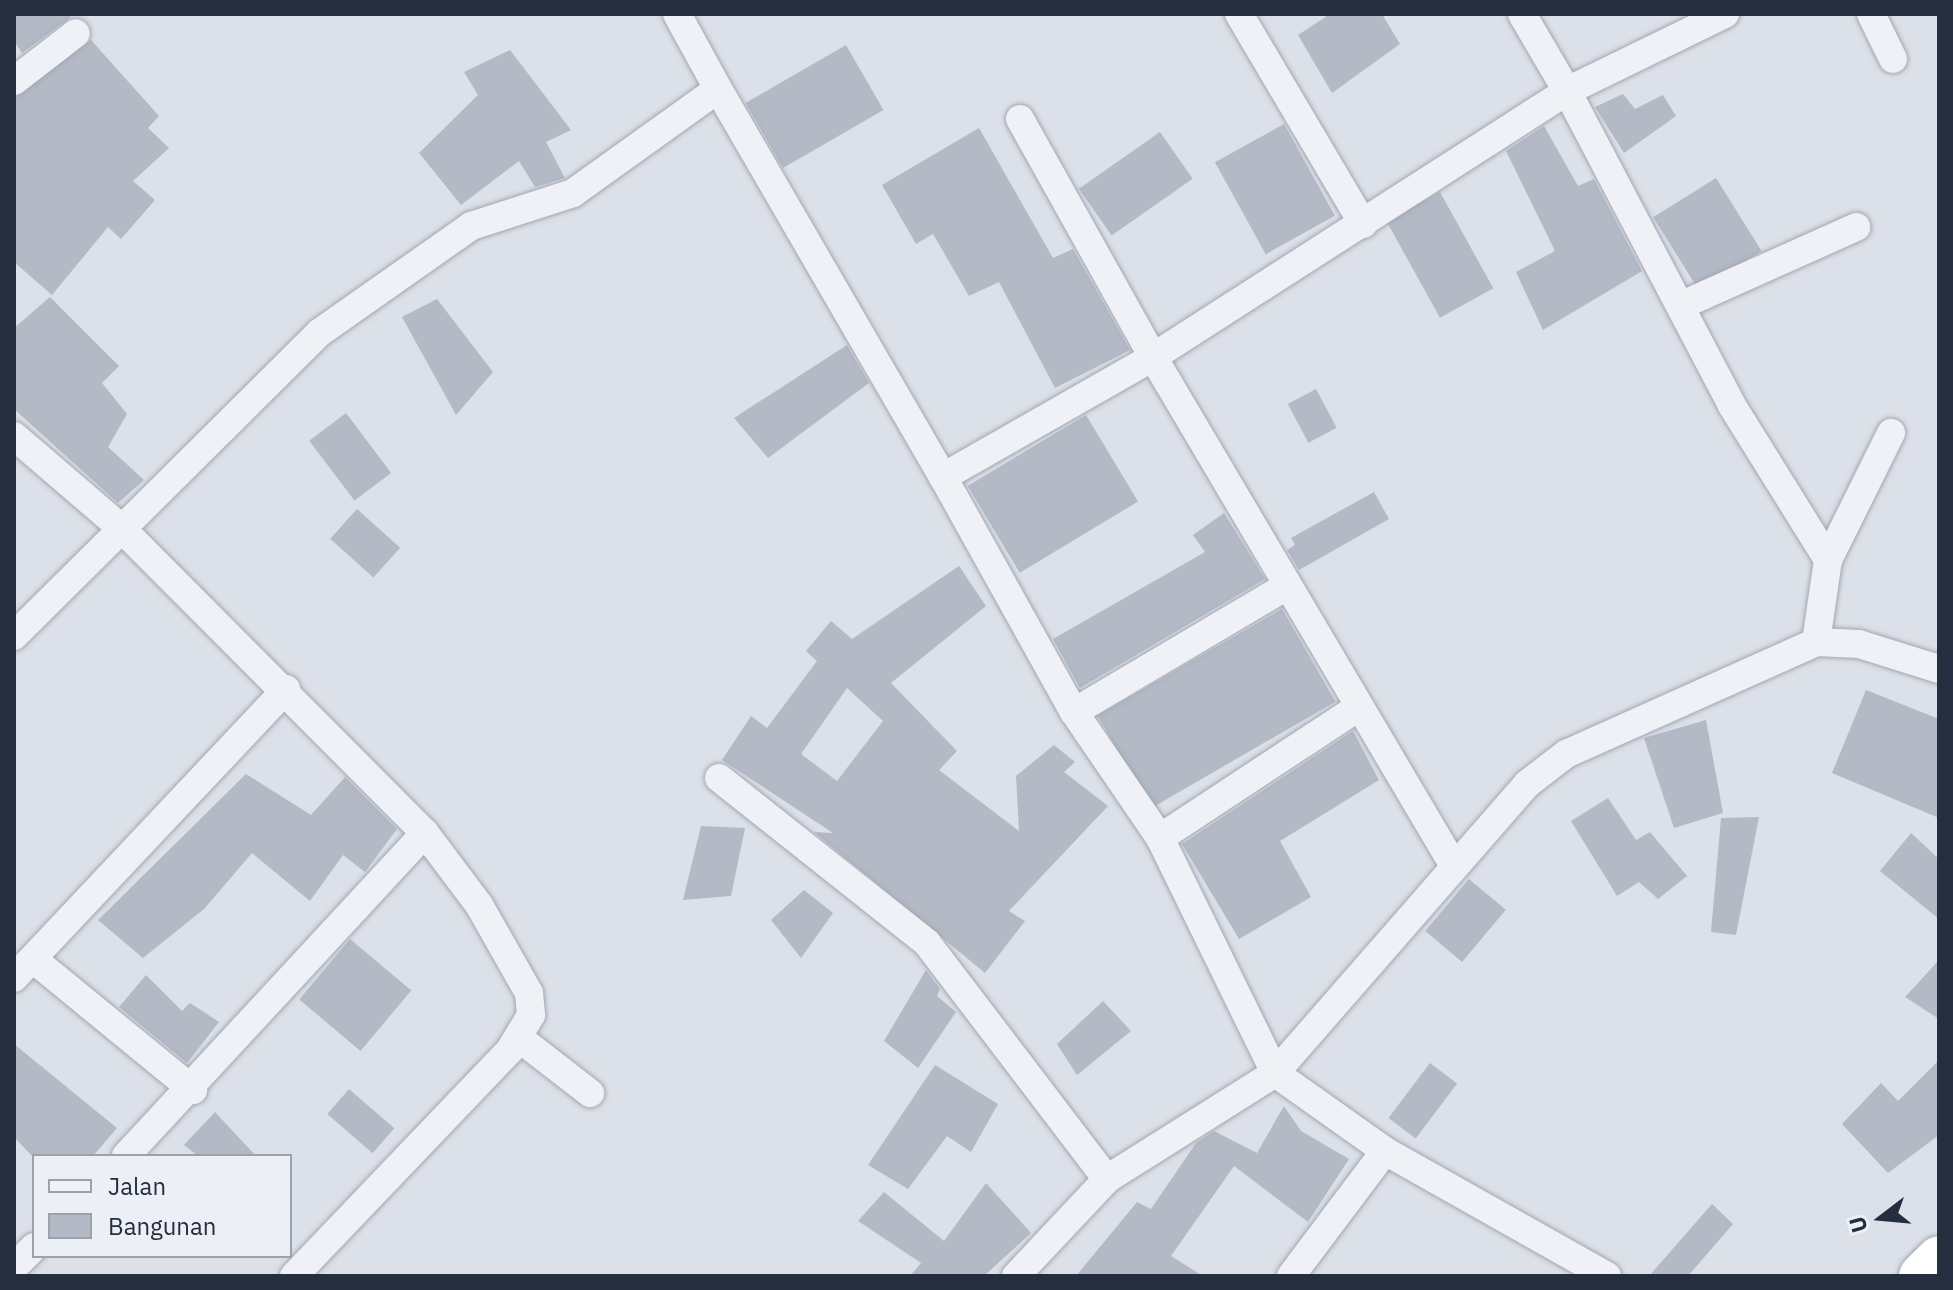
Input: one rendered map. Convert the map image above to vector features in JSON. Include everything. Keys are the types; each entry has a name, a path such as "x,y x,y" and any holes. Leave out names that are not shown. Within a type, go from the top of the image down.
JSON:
{"highway":[{"path":"1921,1276 1939,1258"}],"street":[{"path":"677,14 1074,712 1160,838 1275,1073 1385,1151 1607,1276"},
{"path":"1239,14 1363,224"},
{"path":"1522,14 1682,305 1731,404 1828,560"},
{"path":"943,477 1153,357 1567,91 1725,14"},
{"path":"1871,14 1893,59"},
{"path":"18,71 76,33"},
{"path":"14,636 118,525 319,333 418,259 492,215 573,193 718,89"},
{"path":"1020,119 1285,587 1454,866"},
{"path":"1682,305 1856,227"},
{"path":"1816,642 1828,560 1891,433"},
{"path":"14,436 118,525 286,689 425,833 479,905 529,993 531,1015 519,1038 294,1276"},
{"path":"1074,712 1285,587"},
{"path":"1016,1276 1107,1179 1275,1073 1527,784 1566,754 1816,642 1859,644 1939,669"},
{"path":"193,1090 24,969 286,689"},
{"path":"1160,838 1357,708"},
{"path":"719,778 927,943 1107,1179"},
{"path":"128,1154 193,1090 425,833"},
{"path":"519,1038 590,1093"},
{"path":"1291,1276 1385,1151"},
{"path":"14,1267 32,1249"}],"building":[{"path":"14,14 69,14 71,17 22,53 14,41"},
{"path":"1330,14 1382,14 1400,44 1332,93 1298,35"},
{"path":"91,40 159,116 148,128 169,148 133,181 155,200 121,239 108,227 52,295 14,262 14,98"},
{"path":"846,45 884,110 783,168 746,103"},
{"path":"510,50 571,130 546,142 565,178 535,187 519,161 461,205 419,153 478,95 464,72"},
{"path":"1623,94 1635,109 1663,95 1676,116 1624,153 1595,107"},
{"path":"1284,124 1335,216 1266,254 1215,162"},
{"path":"1544,126 1578,186 1594,179 1642,271 1543,330 1516,272 1555,251 1506,151"},
{"path":"979,128 1053,258 1073,249 1130,350 1055,388 999,282 969,296 933,234 916,244 882,185"},
{"path":"1160,132 1193,179 1112,235 1079,189"},
{"path":"1716,178 1762,251 1699,290 1653,217"},
{"path":"1440,192 1493,288 1440,318 1387,222"},
{"path":"50,297 119,366 102,383 127,414 108,447 144,480 118,503 14,409 14,328"},
{"path":"437,299 493,372 456,415 402,317"},
{"path":"847,345 869,383 768,458 734,418"},
{"path":"1316,389 1337,428 1308,443 1288,404"},
{"path":"346,413 391,473 354,501 309,441"},
{"path":"1086,415 1138,502 1020,573 968,486"},
{"path":"1374,492 1389,519 1299,570 1287,550 1295,545 1291,538"},
{"path":"357,509 400,548 373,578 330,539"},
{"path":"1224,513 1265,579 1080,688 1053,639 1205,552 1193,535"},
{"path":"959,566 986,606 891,683 957,751 939,770 1019,831 1016,776 1054,745 1075,762 1064,772 1108,806 1009,911 1025,921 985,973 814,832 833,833 722,760 751,716 767,728 817,661 806,651 831,621 852,639","holes":["847,688 883,721 837,781 801,754"]},
{"path":"1282,609 1336,702 1151,808 1098,716"},
{"path":"1866,690 1939,719 1939,818 1832,773"},
{"path":"1706,720 1723,813 1674,828 1644,738"},
{"path":"1353,731 1379,780 1280,841 1311,897 1239,939 1182,844"},
{"path":"246,774 311,815 345,777 397,829 365,872 343,855 310,901 252,853 204,909 143,958 98,920"},
{"path":"1608,798 1636,840 1650,832 1687,876 1658,899 1639,882 1617,896 1571,821"},
{"path":"1759,817 1736,935 1711,932 1721,818"},
{"path":"701,826 745,828 731,896 683,900"},
{"path":"1911,833 1939,859 1939,919 1880,871"},
{"path":"1469,879 1506,910 1462,962 1425,931"},
{"path":"804,890 833,913 801,958 771,920"},
{"path":"350,939 411,990 361,1051 299,1000"},
{"path":"1939,960 1939,1019 1905,997"},
{"path":"926,970 940,989 937,996 956,1012 918,1068 884,1041"},
{"path":"146,975 182,1011 190,1003 219,1022 187,1063 119,1007"},
{"path":"1103,1001 1131,1031 1077,1075 1057,1044"},
{"path":"14,1044 117,1128 95,1154 32,1156 14,1137"},
{"path":"1939,1060 1939,1135 1888,1173 1842,1124 1881,1083 1898,1101"},
{"path":"1430,1063 1457,1083 1416,1139 1388,1118"},
{"path":"935,1065 998,1104 971,1152 947,1136 908,1189 868,1165"},
{"path":"349,1089 394,1128 373,1153 327,1114"},
{"path":"1284,1106 1301,1131 1349,1159 1308,1222 1234,1166 1171,1256 1203,1276 1076,1276 1137,1202 1151,1209 1196,1143 1214,1131 1257,1153"},
{"path":"215,1112 254,1154 195,1154 184,1145"},
{"path":"986,1183 1031,1233 984,1276 910,1276 921,1263 858,1221 884,1192 944,1241"},
{"path":"1712,1204 1733,1224 1688,1276 1649,1276"}]}
